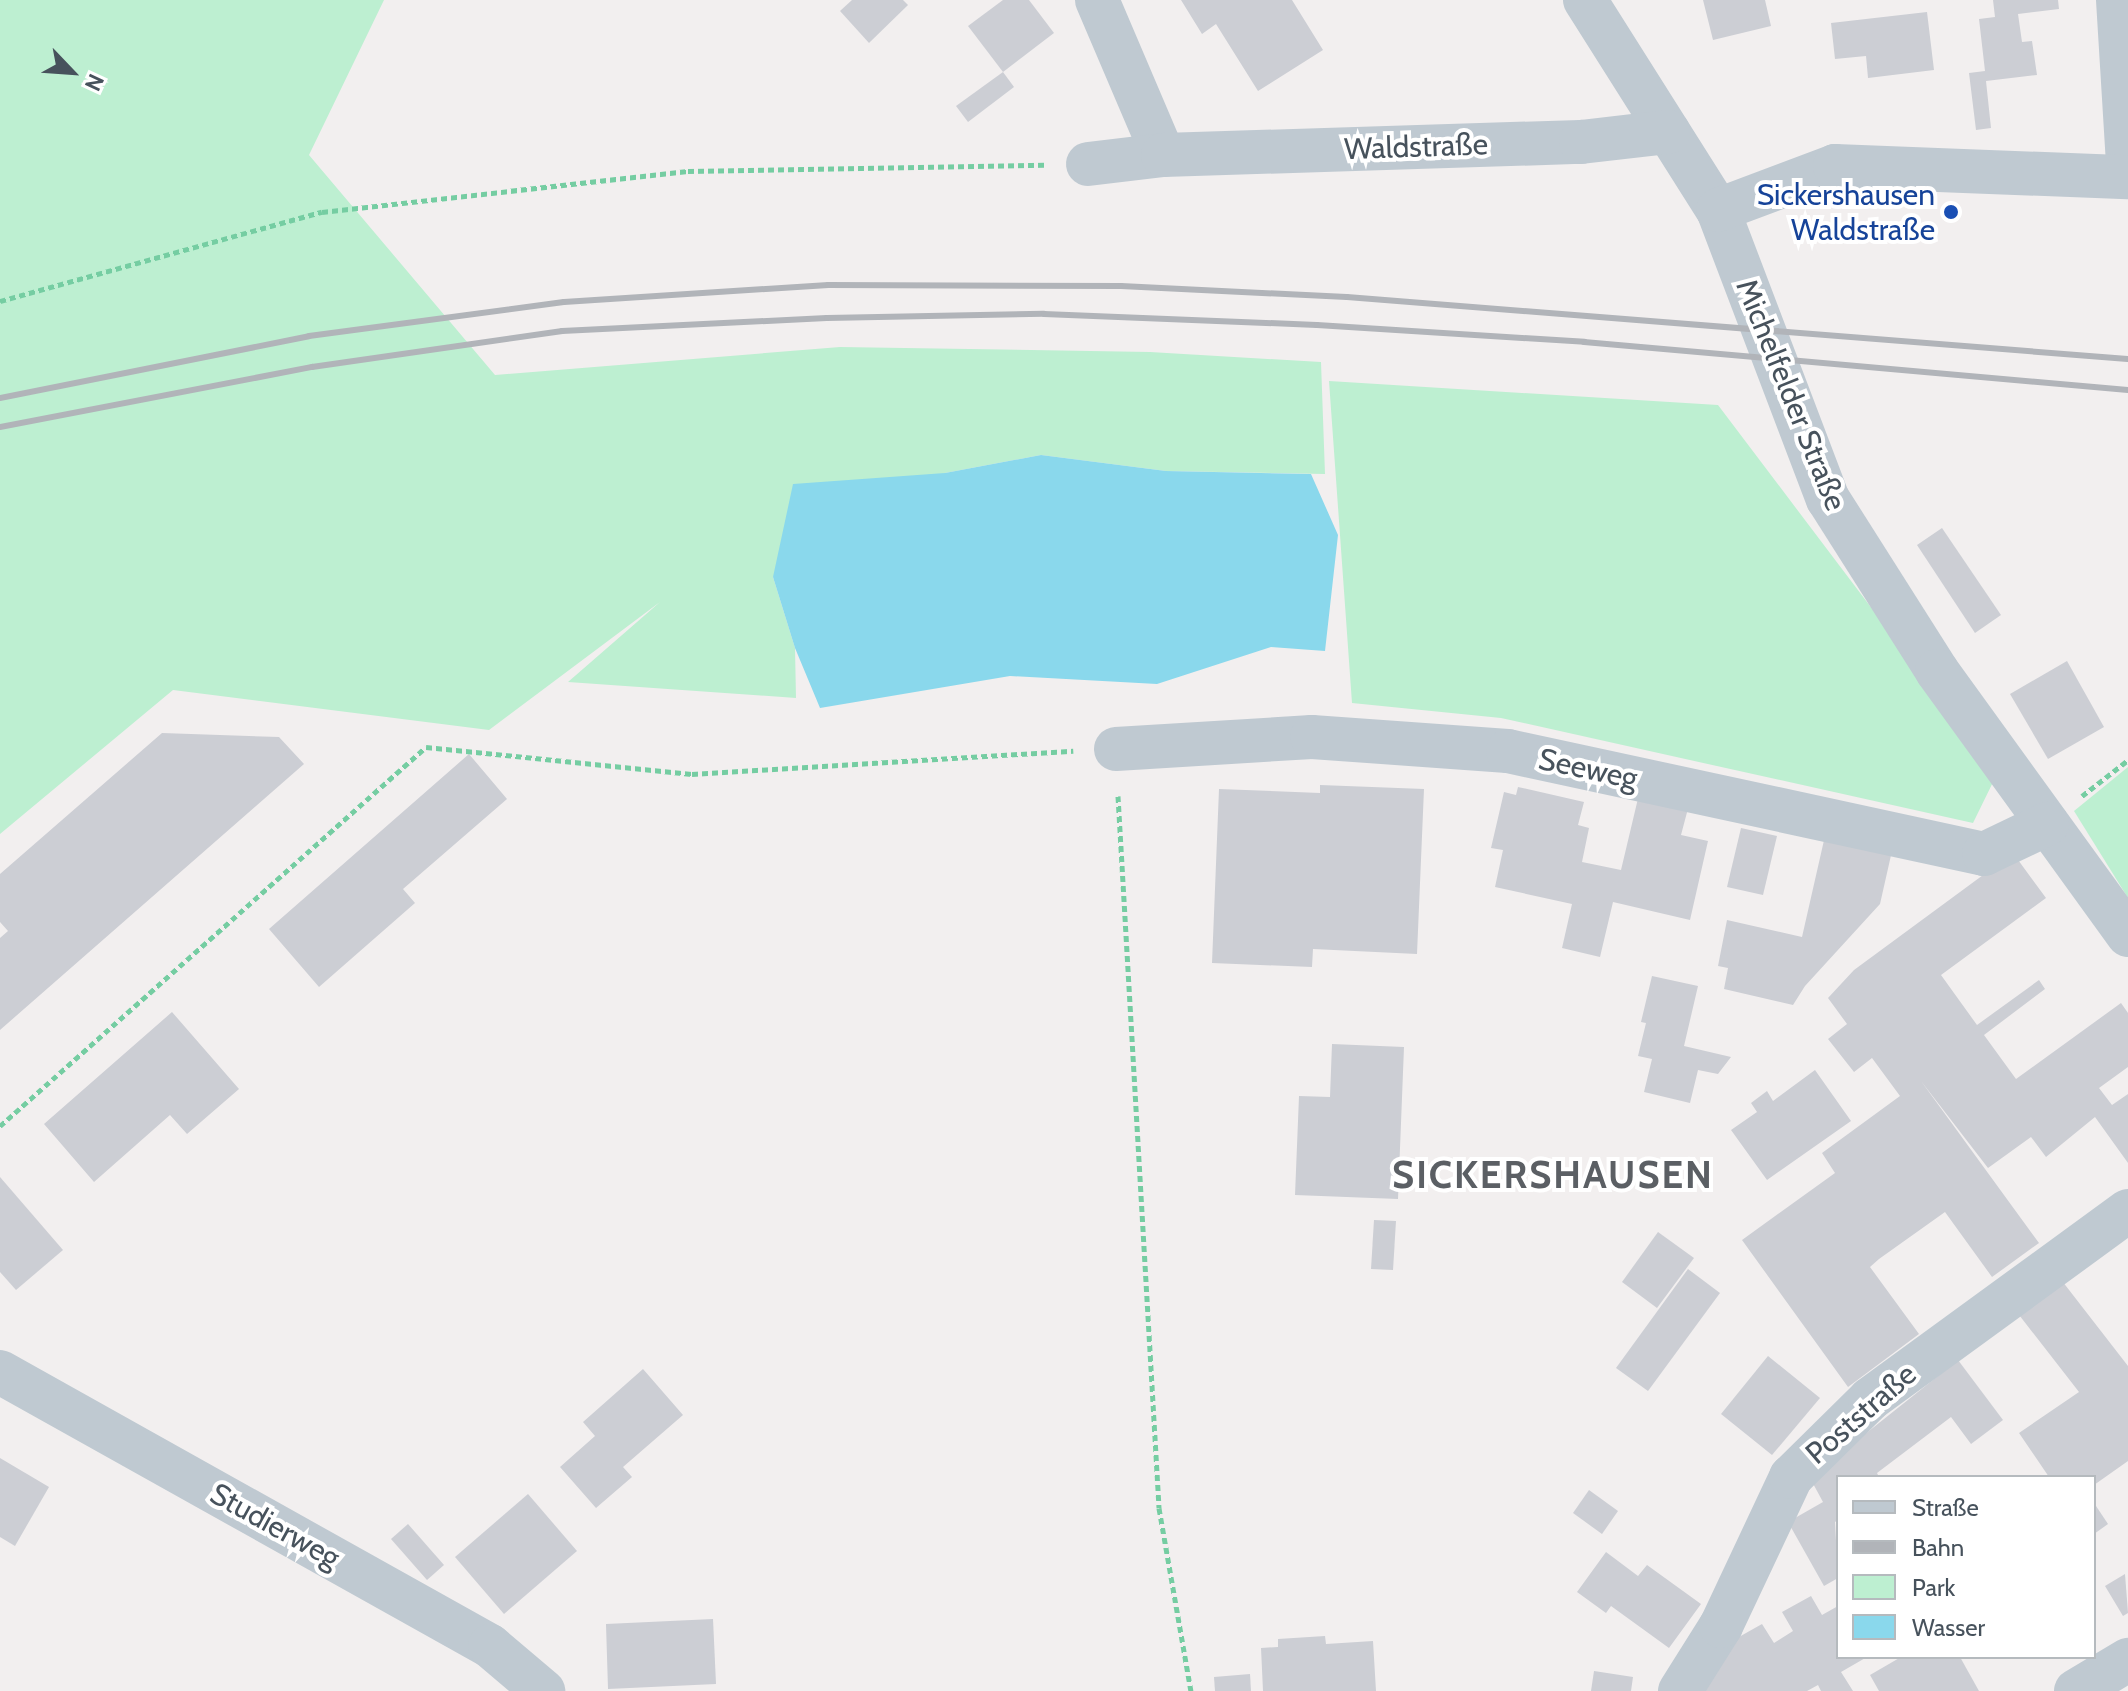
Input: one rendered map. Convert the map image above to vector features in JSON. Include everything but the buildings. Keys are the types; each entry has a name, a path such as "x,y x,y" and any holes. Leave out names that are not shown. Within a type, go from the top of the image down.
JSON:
{"street":[{"path":"1097,0 1163,155"},
{"name":"Michelfelder Straße","path":"1585,0 1718,210 1828,499 1937,671 2128,935"},
{"path":"2118,0 2128,165"},
{"name":"Waldstraße","path":"1088,164 1163,155 1581,142 1668,132"},
{"path":"1718,210 1835,166 2128,177"},
{"name":"Seeweg","path":"1116,749 1312,737 1508,751 1984,854 2047,824"},
{"name":"Poststraße","path":"1680,1691 1721,1626 1791,1477 1870,1399 2128,1211"},
{"name":"Studierweg","path":"0,1372 490,1646 543,1691"},
{"path":"2076,1691 2128,1660"}],"path":[{"path":"0,301 322,212 688,171 1088,164"},
{"path":"0,1126 426,747 692,774 1116,749 1159,1508 1191,1691"},
{"path":"2047,824 2128,760"}],"green space":[{"path":"0,0 384,0 309,155 495,375 840,347 1150,352 1321,362 1325,474 1166,471 1041,455 945,473 773,577 795,648 796,698 568,682 660,602 489,730 173,690 0,834"},
{"path":"1329,381 1718,405 1997,774 1973,823 1501,718 1352,703"},
{"path":"2128,767 2128,898 2074,811"}],"water":[{"path":"1041,455 1166,471 1311,474 1338,535 1325,651 1271,647 1157,684 1010,676 820,708 795,648 773,577 793,484 945,473"}],"railway":[{"path":"0,398 309,336 564,302 828,285 1121,286 1347,297 2128,359"},
{"path":"0,427 312,367 562,331 827,318 1044,314 1317,325 1584,342 2128,390"}],"place":[{"name":"Sickershausen Waldstraße","path":"1951,212"}],"district":[{"name":"SICKERSHAUSEN","path":"1553,1175"}]}
